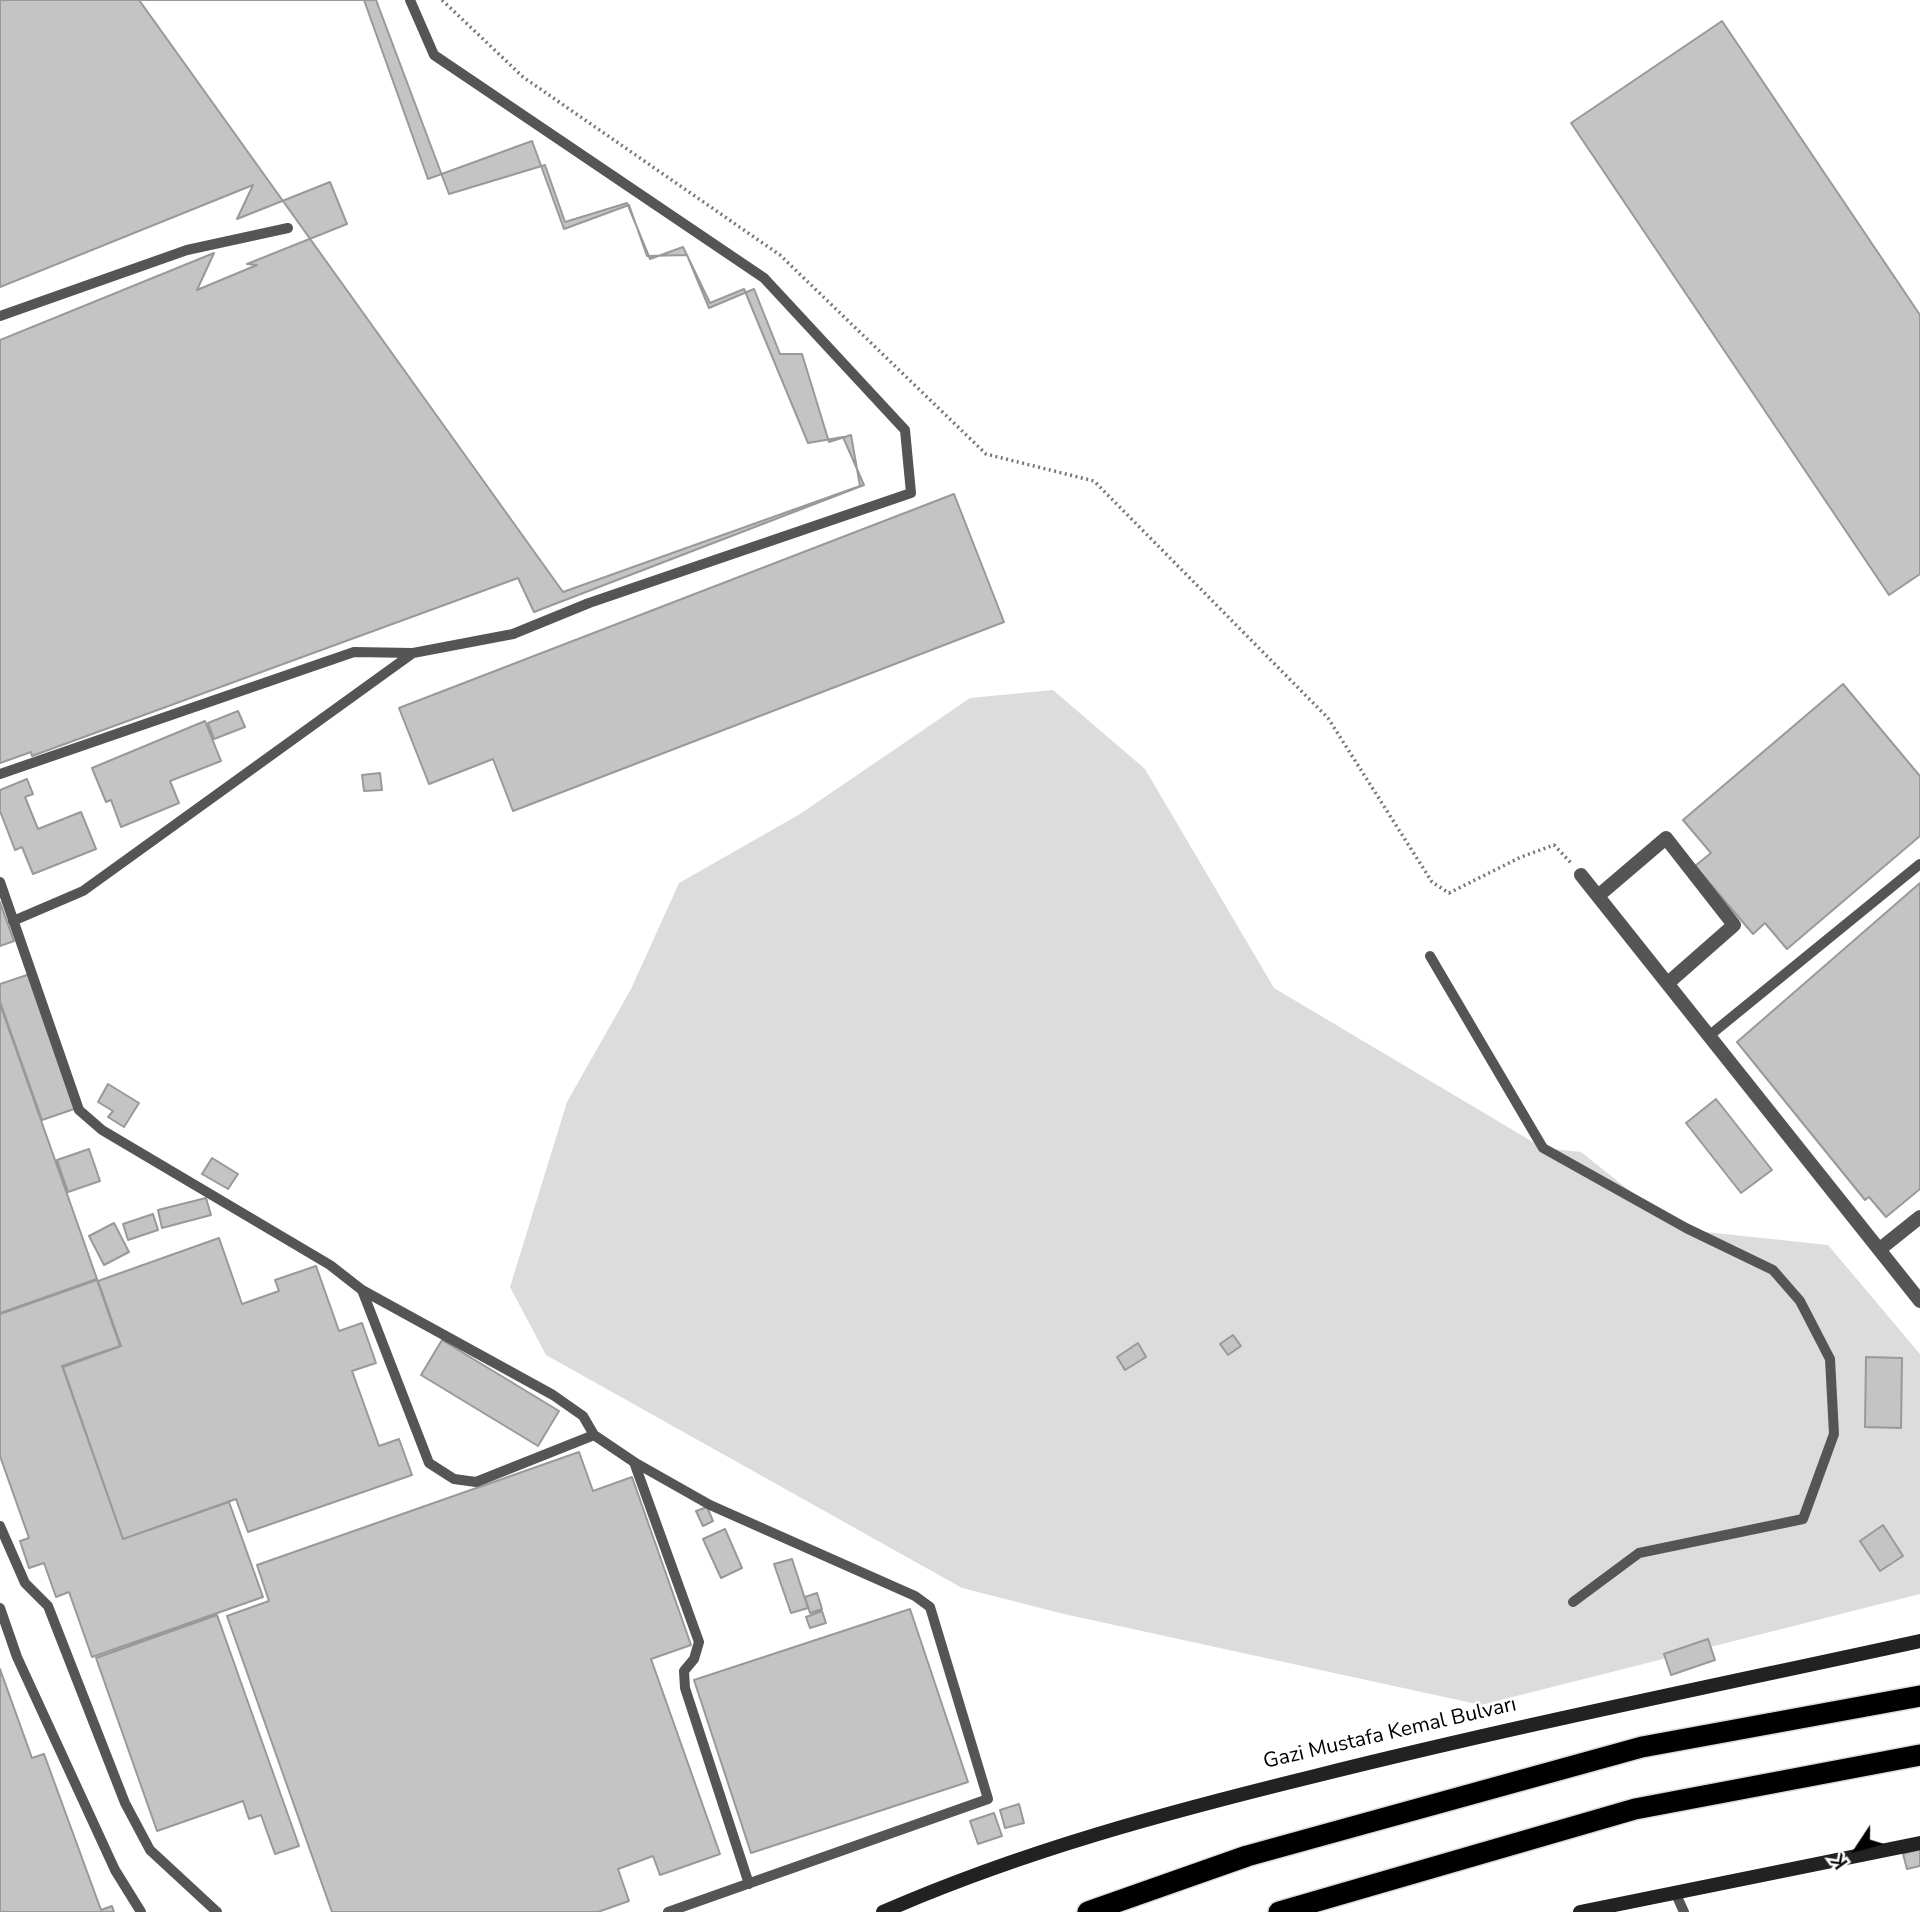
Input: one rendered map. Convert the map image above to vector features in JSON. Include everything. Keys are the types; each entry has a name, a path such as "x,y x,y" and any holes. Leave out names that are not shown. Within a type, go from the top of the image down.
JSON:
{"highway":[{"path":"1088,1912 1248,1856 1642,1747 1920,1696"},
{"path":"1279,1912 1635,1809 1920,1755"}],"street":[{"path":"1598,896 1666,838 1734,925 1668,983"},
{"path":"1581,875 1920,1301"},
{"path":"1880,1249 1920,1217"},
{"name":"Gazi Mustafa Kemal Bulvarı","path":"883,1912 961,1877 1167,1813 1407,1753 1920,1641"},
{"path":"1580,1912 1627,1907 1675,1892 1920,1843"}],"lane":[{"path":"0,774 354,652 413,653 513,634 601,598 911,493 905,430 764,278 434,55 410,0"},
{"path":"0,316 187,250 288,228"},
{"path":"13,921 83,891 413,653"},
{"path":"1710,1035 1920,864"},
{"path":"0,882 79,1110 102,1130 330,1265 362,1290 553,1395 583,1416 594,1435 634,1462 710,1505 915,1596 930,1607 988,1799 668,1912"},
{"path":"1430,956 1543,1148 1686,1228 1773,1270 1800,1301 1830,1359 1834,1434 1803,1519 1639,1553 1573,1601"},
{"path":"362,1290 429,1463 454,1479 476,1482 594,1435"},
{"path":"634,1462 699,1642 694,1659 684,1671 685,1688 749,1884"},
{"path":"0,1526 25,1583 48,1606 125,1803 150,1850 217,1912"},
{"path":"0,1608 17,1657 115,1870 141,1912"},
{"path":"1675,1892 1684,1912"}],"path":[{"path":"442,0 523,77 780,256 986,454 1094,481 1328,718 1432,883 1449,893 1521,857 1554,845 1581,875"}],"shaded area":[{"path":"1053,690 1145,769 1274,988 1543,1148 1581,1152 1678,1229 1828,1245 1920,1354 1920,1594 1481,1705 1064,1614 962,1588 546,1355 510,1287 567,1102 631,989 679,883 800,814 970,698"}],"building":[{"path":"0,0 376,0 449,194 545,165 565,222 627,203 650,259 683,247 710,303 744,289 808,443 843,437 864,485 534,612 518,578 32,756 31,752 0,763 0,340 214,253 197,290 257,265 247,264 347,224 330,182 237,219 253,185 0,287"},
{"path":"139,0 364,0 428,179 532,141 564,229 629,205 647,256 687,255 709,308 754,289 780,354 802,354 829,442 851,435 860,486 563,592"},
{"path":"1722,21 1920,315 1920,574 1889,595 1571,123"},
{"path":"954,494 1004,622 513,811 493,759 429,784 399,708"},
{"path":"1843,684 1920,776 1920,836 1787,949 1765,923 1753,934 1695,866 1711,853 1683,820"},
{"path":"238,711 245,727 214,739 208,723"},
{"path":"205,721 221,761 170,781 179,803 121,827 111,800 106,802 92,768"},
{"path":"380,773 382,790 364,791 362,775"},
{"path":"27,779 33,794 25,797 38,829 81,812 96,849 33,874 22,847 15,850 0,811 0,790"},
{"path":"1920,883 1920,1189 1886,1217 1869,1197 1865,1200 1737,1042"},
{"path":"0,902 14,941 0,946"},
{"path":"30,974 77,1108 42,1120 0,1002 0,984"},
{"path":"0,1004 97,1279 0,1313"},
{"path":"108,1084 139,1103 124,1127 108,1117 113,1111 98,1102"},
{"path":"1716,1099 1772,1170 1741,1193 1686,1123"},
{"path":"89,1149 100,1181 68,1192 57,1160"},
{"path":"212,1158 238,1174 228,1189 202,1174"},
{"path":"206,1198 211,1215 162,1228 158,1210"},
{"path":"153,1214 158,1230 128,1240 123,1224"},
{"path":"114,1223 129,1252 104,1265 89,1236"},
{"path":"219,1238 242,1304 279,1291 275,1280 316,1266 339,1331 362,1323 376,1363 352,1371 379,1446 399,1439 412,1475 248,1532 236,1499 123,1539 63,1367 121,1346 98,1281"},
{"path":"97,1280 120,1346 62,1366 123,1539 229,1502 263,1597 92,1657 69,1592 56,1597 44,1563 29,1568 20,1541 29,1538 0,1456 0,1314"},
{"path":"1233,1335 1241,1346 1228,1355 1220,1344"},
{"path":"442,1340 559,1411 538,1446 421,1375"},
{"path":"1138,1343 1146,1357 1125,1370 1117,1357"},
{"path":"1866,1357 1902,1358 1901,1428 1865,1427"},
{"path":"579,1452 593,1491 632,1477 691,1645 651,1659 720,1854 660,1875 653,1856 618,1869 629,1901 598,1912 332,1912 227,1616 269,1601 257,1565"},
{"path":"707,1507 713,1521 703,1526 696,1511"},
{"path":"1883,1525 1903,1556 1880,1571 1860,1541"},
{"path":"725,1529 742,1568 721,1578 703,1539"},
{"path":"792,1559 808,1608 791,1613 774,1564"},
{"path":"817,1593 822,1609 810,1613 805,1597"},
{"path":"910,1609 968,1782 751,1853 694,1680"},
{"path":"822,1611 826,1623 810,1628 806,1617"},
{"path":"217,1615 299,1846 275,1854 261,1815 249,1819 243,1801 157,1831 96,1658"},
{"path":"1708,1639 1715,1660 1671,1675 1664,1654"},
{"path":"0,1669 32,1758 44,1754 101,1910 112,1906 114,1912 0,1912"},
{"path":"1019,1804 1024,1823 1005,1828 1000,1810"},
{"path":"994,1813 1002,1836 978,1844 970,1821"},
{"path":"1920,1849 1920,1866 1907,1869 1903,1854"}]}
